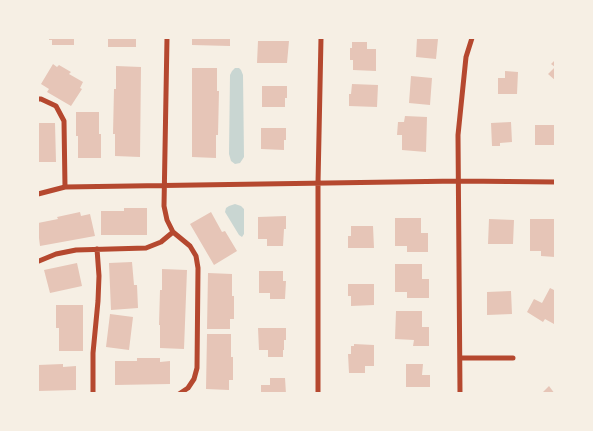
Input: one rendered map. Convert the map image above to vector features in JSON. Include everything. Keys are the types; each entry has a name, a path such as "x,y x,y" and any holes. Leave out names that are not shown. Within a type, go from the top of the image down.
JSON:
{"street":[{"path":"167,38 164,206 167,220 173,232 190,246 196,256 198,268 197,368 194,379 188,388 179,394"},
{"path":"318,394 318,183 321,38"},
{"path":"460,394 459,126 466,57 472,38"},
{"path":"38,99 56,106 64,121 65,186"},
{"path":"38,194 65,186 459,181 556,182"},
{"path":"39,261 76,250 146,248 161,242 173,232"},
{"path":"93,394 93,353 98,301 97,249"},
{"path":"460,358 513,358"}],"shaded area":[{"path":"235,68 239,68 243,75 244,157 240,163 235,164 231,161 229,154 230,75"},
{"path":"235,204 244,209 244,234 242,237 225,212 226,208"}],"building":[{"path":"49,38 74,38 74,45 52,45 52,40 49,40"},
{"path":"108,38 136,38 136,47 108,47"},
{"path":"192,38 230,38 230,46 192,45"},
{"path":"417,38 438,39 436,59 416,57"},
{"path":"258,41 289,41 287,63 257,63"},
{"path":"352,42 367,42 367,49 376,49 376,71 353,70 353,60 350,60"},
{"path":"556,59 556,81 548,74 555,67 551,64"},
{"path":"53,64 57,67 59,65 71,72 69,74 83,82 80,88 82,89 71,106 47,92 49,89 41,84"},
{"path":"116,66 141,67 140,157 115,156 115,134 113,134"},
{"path":"192,68 217,68 217,91 219,91 216,158 192,157"},
{"path":"505,71 518,72 517,94 498,94 498,78 505,78"},
{"path":"411,76 432,78 430,105 409,103"},
{"path":"352,84 378,85 377,107 349,106 349,94 351,94"},
{"path":"262,86 287,86 285,107 262,107"},
{"path":"76,112 99,112 101,158 78,158"},
{"path":"405,116 427,117 426,152 402,150 402,135 397,135 398,122 404,122"},
{"path":"511,122 512,142 500,143 500,146 492,146 491,123"},
{"path":"38,123 55,123 56,162 38,162"},
{"path":"535,125 555,125 555,145 535,145"},
{"path":"261,128 286,128 284,150 261,149"},
{"path":"124,208 147,208 147,235 101,235 101,211 124,211"},
{"path":"80,212 81,216 90,214 95,236 40,246 38,223"},
{"path":"211,212 222,232 225,231 237,251 214,265 190,224"},
{"path":"286,216 283,246 267,246 267,239 258,239 258,217"},
{"path":"395,218 421,218 421,233 428,233 428,252 407,252 407,246 395,246"},
{"path":"489,219 514,220 513,244 488,244"},
{"path":"530,219 555,219 555,257 541,256 541,251 530,251"},
{"path":"351,226 373,226 374,248 348,248 348,236 351,236"},
{"path":"132,262 134,285 137,285 138,308 111,310 109,263"},
{"path":"77,263 82,286 50,293 44,270"},
{"path":"395,264 422,264 422,279 429,279 429,298 407,298 407,292 395,292"},
{"path":"162,269 187,270 184,349 160,348 159,325"},
{"path":"259,271 283,271 283,281 286,281 285,299 270,299 270,293 259,293"},
{"path":"208,273 232,274 234,319 230,319 230,329 207,329"},
{"path":"348,284 374,284 374,305 351,306 351,296 348,296"},
{"path":"550,288 556,291 556,322 554,324 545,319 543,322 527,312 534,299 542,303"},
{"path":"511,291 512,314 487,315 487,292"},
{"path":"56,305 83,305 83,351 59,351"},
{"path":"396,311 422,311 422,327 429,327 429,346 413,346 414,340 395,339"},
{"path":"110,314 133,317 129,350 106,347"},
{"path":"258,328 286,328 283,357 268,357 268,350 259,350"},
{"path":"207,334 231,334 233,380 229,380 229,390 206,389"},
{"path":"354,344 374,345 374,366 365,366 365,373 349,373 348,354 351,354 351,346 354,346"},
{"path":"137,358 160,358 160,362 170,361 170,384 115,385 115,361 137,361"},
{"path":"63,364 63,367 76,366 76,390 38,391 38,365"},
{"path":"406,364 423,364 422,375 430,375 430,387 406,387"},
{"path":"270,378 285,378 286,394 261,394 261,385 270,385"},
{"path":"549,386 555,394 541,394"}]}
